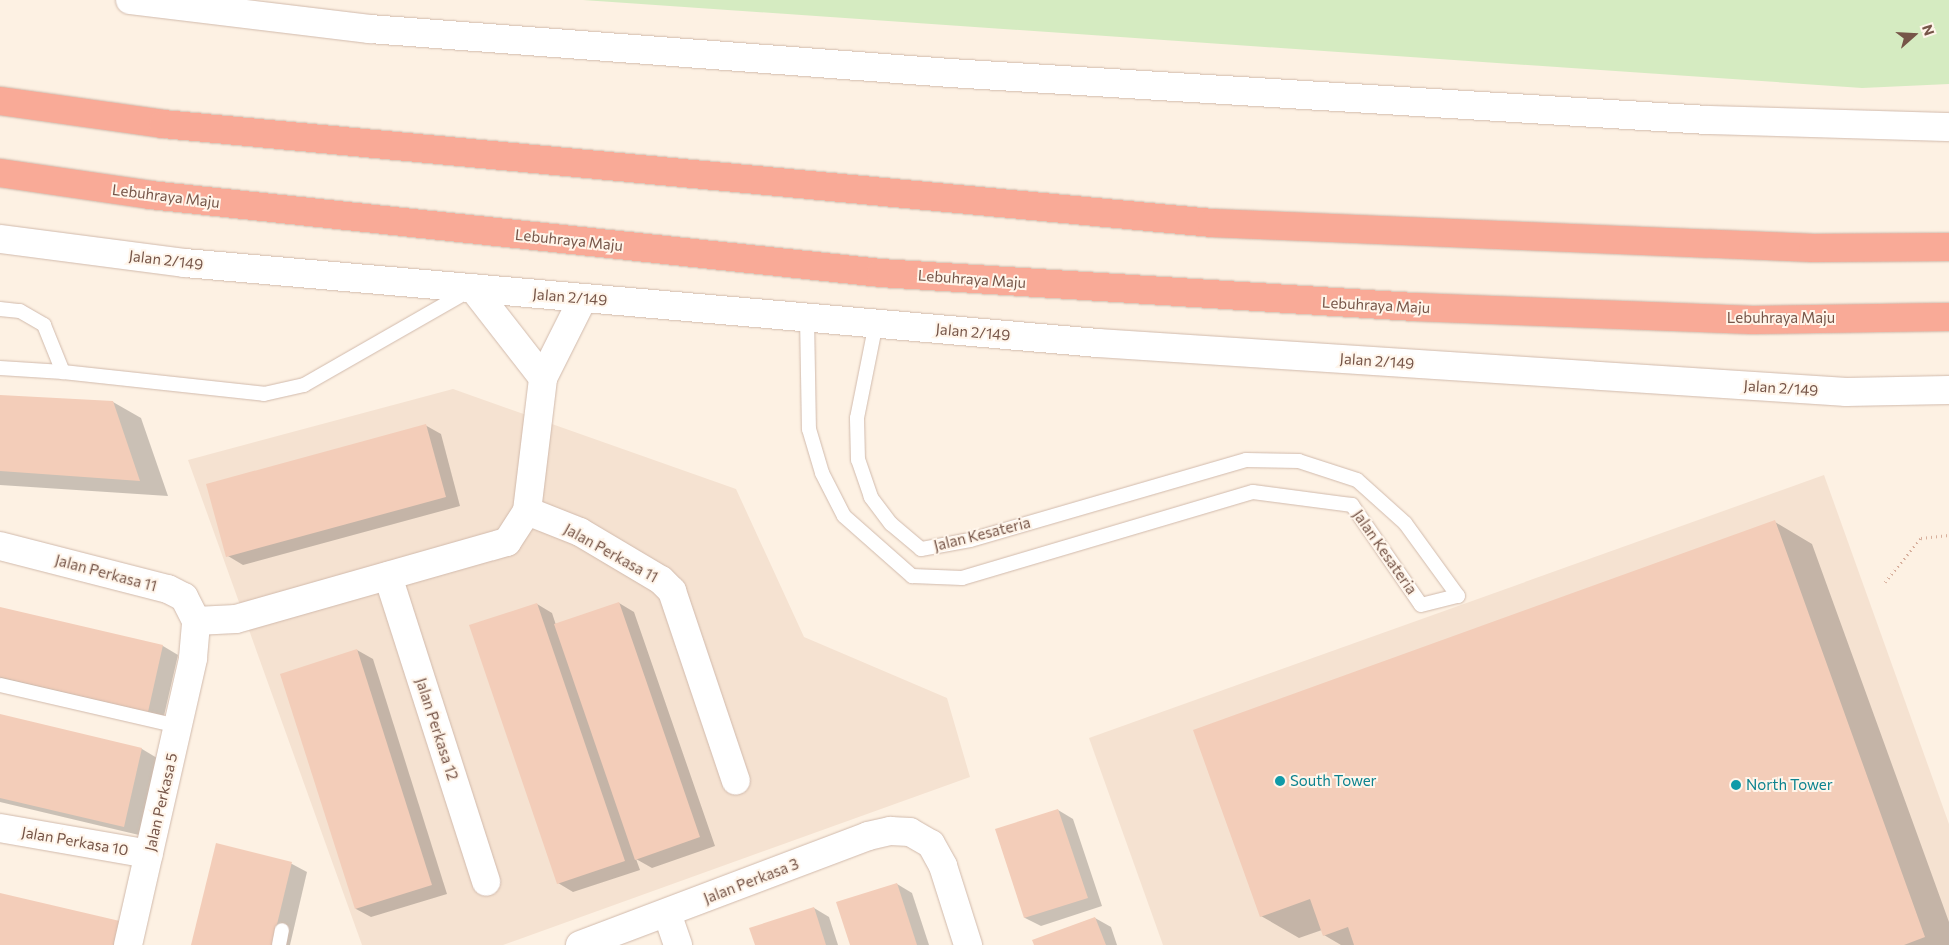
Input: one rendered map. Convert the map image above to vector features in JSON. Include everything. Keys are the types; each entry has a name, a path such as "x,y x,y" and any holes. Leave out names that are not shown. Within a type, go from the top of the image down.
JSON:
{"highway":[{"path":"0,101 163,124 1212,223 1813,248 1949,246"},
{"name":"Lebuhraya Maju","path":"0,173 150,195 881,273 1414,308 1753,320 1949,317"}],"main road":[{"path":"130,0 370,29 950,73 1707,120 1949,127"},
{"name":"Jalan 2/149","path":"0,238 185,263 1098,343 1846,392 1949,390"},
{"path":"473,288 543,378"},
{"path":"196,621 236,619 506,542 527,511 543,378 583,298"},
{"name":"Jalan Perkasa 11","path":"527,511 580,532 661,580 672,591 736,780"},
{"name":"Jalan Perkasa 11","path":"0,546 168,589 184,597 196,621"},
{"name":"Jalan Perkasa 12","path":"388,576 486,882"},
{"name":"Jalan Perkasa 5","path":"128,945 193,658 196,621"},
{"name":"Jalan Perkasa 10","path":"0,828 149,854"},
{"name":"Jalan Perkasa 3","path":"580,945 868,836 890,831 910,832 931,844 943,866 968,945"},
{"path":"667,913 678,945"}],"lane":[{"path":"0,368 63,372 264,394 304,385 473,288"},
{"path":"0,309 20,311 44,326 63,372"},
{"name":"Jalan Kesateria","path":"807,318 809,429 822,474 844,516 912,576 962,578 1253,492 1352,504 1422,605 1458,596 1405,523 1357,480 1299,461 1246,460 970,540 921,548 891,524 871,497 858,460 857,418 876,323"},
{"path":"0,685 178,726"},
{"path":"279,945 282,930"}],"path":[{"path":"1885,582 1920,538 1949,535"}],"shaded area":[{"path":"453,389 736,489 804,637 947,698 970,777 503,945 362,945 188,460"},
{"path":"1824,475 1949,824 1949,945 1163,945 1089,738"}],"green space":[{"path":"583,0 1949,0 1949,84 1862,88"}],"building":[{"path":"0,395 113,401 140,481 0,471"},
{"path":"426,424 446,497 226,557 206,484"},
{"path":"1775,520 1925,937 1904,945 1354,945 1348,927 1323,936 1310,899 1260,917 1193,730"},
{"path":"619,602 700,837 635,860 554,624"},
{"path":"537,603 625,861 557,884 469,625"},
{"path":"0,607 163,645 148,712 0,677"},
{"path":"357,649 432,885 355,909 280,674"},
{"path":"0,714 142,748 124,827 0,798"},
{"path":"1058,809 1088,898 1024,918 995,829"},
{"path":"216,843 292,862 272,945 191,945"},
{"path":"897,883 917,945 850,945 836,902"},
{"path":"0,893 124,922 118,945 0,945"},
{"path":"814,907 826,945 755,945 749,928"},
{"path":"1095,917 1106,945 1034,945 1032,940"}],"place":[{"name":"South Tower","path":"1280,781"},
{"name":"North Tower","path":"1736,785"}]}
